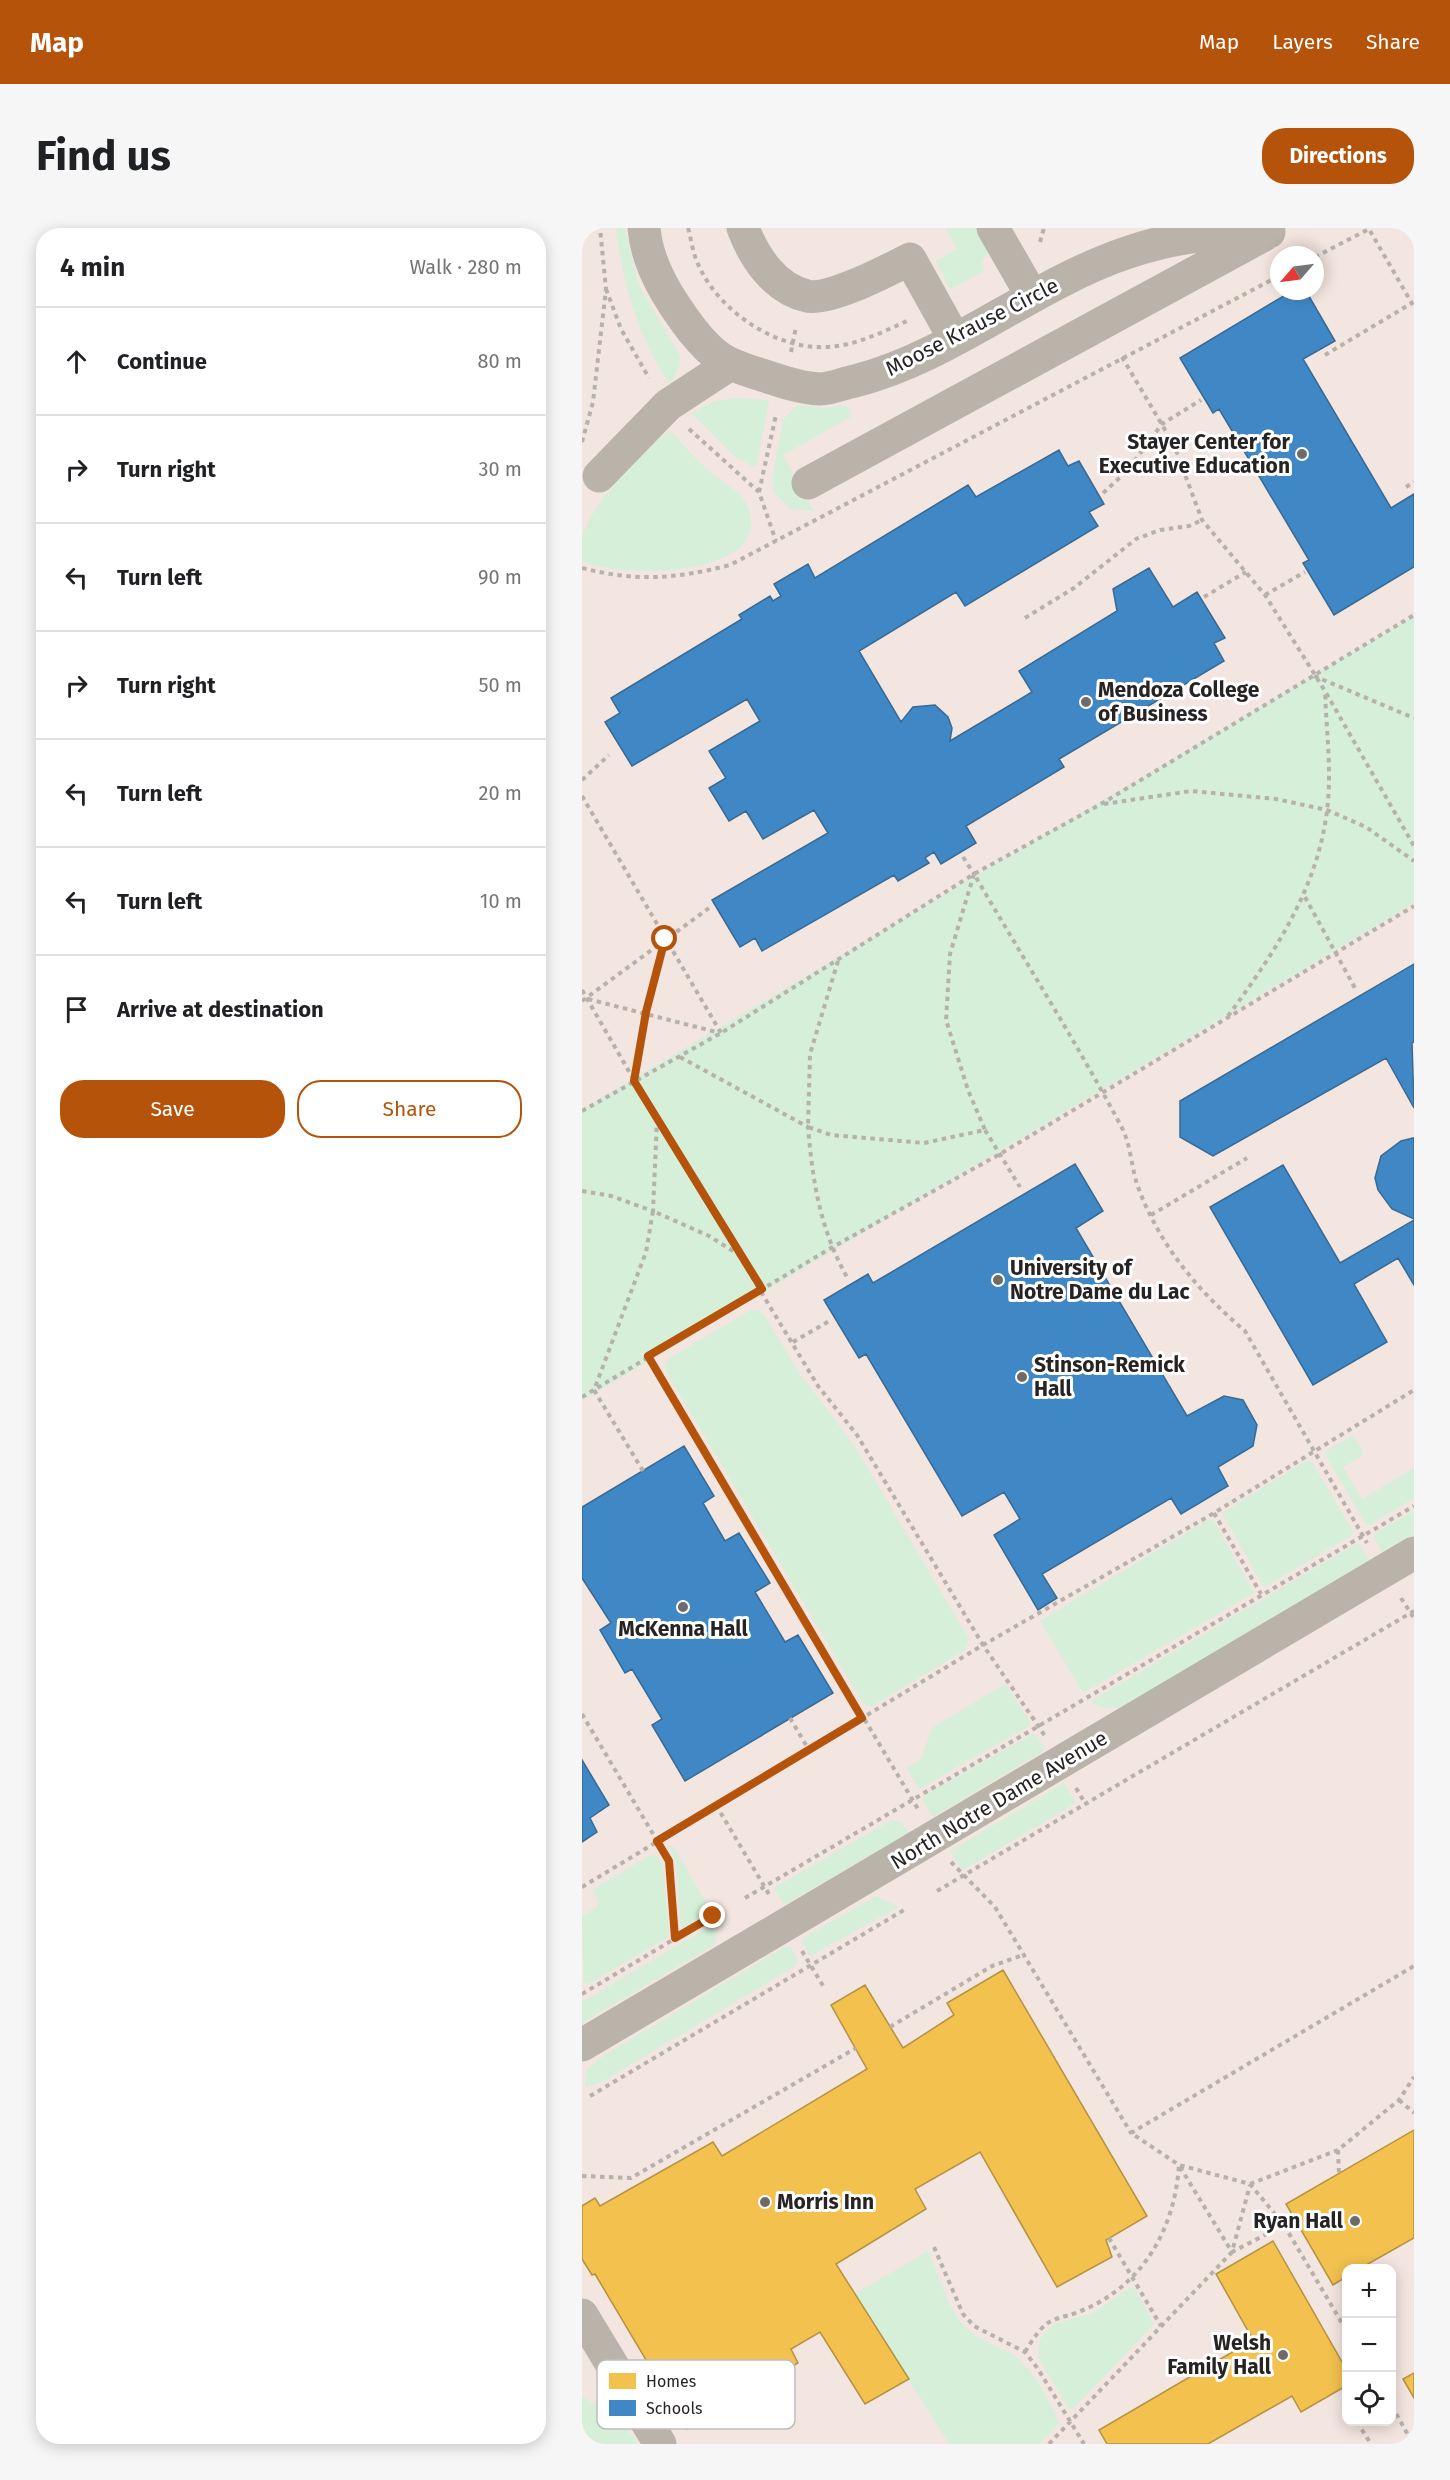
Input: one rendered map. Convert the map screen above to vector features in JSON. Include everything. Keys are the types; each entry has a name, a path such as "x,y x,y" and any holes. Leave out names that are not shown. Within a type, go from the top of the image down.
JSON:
{"street":[{"name":"Moose Krause Circle","path":"644,228 655,269 673,305 708,351 729,365 784,382 821,389 890,372 1075,274 1126,253 1158,244 1230,231 1273,230"},
{"path":"743,228 756,258 778,282 808,296 849,288 910,259 954,338"},
{"path":"993,228 1032,297"},
{"path":"808,483 1273,230"},
{"path":"599,476 668,405 729,365"},
{"name":"North Notre Dame Avenue","path":"582,2045 1414,1553"},
{"path":"582,2315 609,2360"},
{"path":"651,2429 660,2444"}],"path":[{"path":"582,441 593,402 606,289 600,228"},
{"path":"1038,249 1044,228"},
{"path":"1324,252 1369,228 1413,305 1325,355"},
{"path":"1270,281 1123,358 1174,445 1202,520 1265,595 1325,691 1414,846"},
{"path":"790,354 797,322"},
{"path":"1103,493 1118,482 1162,424 1201,400"},
{"path":"759,492 777,413"},
{"path":"1406,487 1414,482"},
{"path":"1025,618 1074,588 1136,539 1160,530 1189,526 1202,520"},
{"path":"1204,597 1246,572"},
{"path":"1265,595 1305,572"},
{"path":"582,1111 721,1033 974,874 1101,804 1414,615"},
{"path":"1313,675 1414,718"},
{"path":"1226,1019 1275,950 1304,896 1316,864 1327,810 1329,777 1325,691"},
{"path":"582,780 609,755"},
{"path":"1101,804 1191,790 1276,799 1327,810 1366,827 1414,861"},
{"path":"582,796 721,1033"},
{"path":"963,857 1123,1129 1138,1186 1165,1245 1183,1271 1217,1308 1245,1331 1371,1549"},
{"path":"974,874 950,954 946,1020 968,1090 985,1130 1020,1187"},
{"path":"1304,896 1356,990"},
{"path":"582,1397 831,1248 1000,1154 1414,906"},
{"path":"585,1000 709,908"},
{"path":"634,1081 646,1012 665,939"},
{"path":"838,961 810,1054 807,1128 813,1181 831,1248 848,1279"},
{"path":"582,990 585,1000 739,1256 762,1289 818,1386 857,1435 983,1645 1048,1741"},
{"path":"585,1000 646,1012 721,1033"},
{"path":"679,1057 807,1128 831,1135 924,1143 985,1130"},
{"path":"594,1390 646,1252 653,1210 657,1120"},
{"path":"1151,1215 1247,1158"},
{"path":"582,1191 611,1196 653,1210 709,1236 739,1256"},
{"path":"793,1342 831,1320"},
{"path":"648,1356 922,1816"},
{"path":"594,1390 643,1471"},
{"path":"582,1887 983,1645 1214,1513 1313,1450 1414,1390"},
{"path":"745,1898 1414,1506"},
{"path":"1214,1513 1261,1594"},
{"path":"937,1890 1413,1614 1400,1596"},
{"path":"582,1714 669,1861 675,1938"},
{"path":"790,1718 809,1750"},
{"path":"716,1805 773,1902"},
{"path":"945,1855 995,1907 1131,2133 1179,2165 1250,2184 1284,2225 1342,2322"},
{"path":"590,2096 903,1910"},
{"path":"582,1994 713,1916"},
{"path":"800,1949 825,1989"},
{"path":"890,2027 992,1966 1023,1955"},
{"path":"1131,2133 1414,1966"},
{"path":"582,2176 631,2178 856,2048"},
{"path":"1250,2184 1338,2150 1399,2100 1414,2078"},
{"path":"1399,2100 1414,2113"},
{"path":"1338,2150 1339,2174"},
{"path":"1179,2165 1232,2252"},
{"path":"1025,2352 1048,2321 1087,2308 1107,2298 1133,2278 1156,2249 1164,2231 1178,2189 1179,2165"},
{"path":"1232,2252 1250,2184"},
{"path":"1049,2444 1232,2252 1284,2225"},
{"path":"1109,2238 1161,2326"},
{"path":"934,2247 963,2314 974,2326 1025,2352 1084,2444"},
{"path":"1396,2413 1413,2444"},
{"path":"1360,2426 1371,2444"}],"shaded area":[{"name":"University of Notre Dame du Lac","path":"582,228 1414,228 1414,2444 582,2444"}],"green space":[{"path":"618,228 625,228 638,283 680,356 679,367 670,384 649,348 634,311 619,252 616,232"},
{"path":"946,228 978,228 988,253 981,260 984,271 950,289 936,261 957,249"},
{"path":"735,398 769,400 757,464 753,467 733,455 691,413 715,401"},
{"path":"797,405 827,408 845,405 850,410 851,417 783,455 814,511 790,509 774,492 772,480 783,420"},
{"path":"670,430 715,477 730,486 743,498 751,528 741,546 720,559 692,567 629,570 601,567 582,561 582,538 596,509 632,465"},
{"path":"1414,616 1414,903 582,1401 582,1109"},
{"path":"751,1310 757,1310 764,1315 798,1371 855,1447 969,1639 965,1650 871,1707 863,1703 667,1373 665,1365 668,1359"},
{"path":"1353,1435 1363,1452 1362,1456 1343,1467 1362,1499 1414,1468 1414,1498 1370,1525 1366,1524 1325,1454 1327,1450"},
{"path":"1306,1461 1312,1462 1353,1531 1351,1536 1264,1587 1223,1515 1225,1511"},
{"path":"1414,1511 1414,1534 1382,1552 1374,1537 1375,1533"},
{"path":"1208,1520 1213,1520 1254,1593 1083,1693 1040,1621"},
{"path":"1356,1544 1360,1545 1369,1560 1124,1706 1102,1707 1091,1701"},
{"path":"1005,1684 1030,1722 1029,1726 919,1789 907,1768 921,1759 932,1728"},
{"path":"1033,1734 1037,1735 1045,1750 933,1817 922,1799 923,1796"},
{"path":"1064,1783 1075,1802 1073,1805 962,1869 950,1851"},
{"path":"891,1820 902,1823 908,1833 784,1905 774,1888"},
{"path":"668,1846 674,1847 709,1908 704,1915 684,1928 681,1927 676,1862"},
{"path":"654,1855 659,1857 663,1866 669,1934 667,1938 588,1984 584,1983 582,1916 597,1907 598,1901 592,1890"},
{"path":"876,1896 899,1907 810,1956 802,1942 803,1938"},
{"path":"718,1924 716,1941 711,1947 582,2023 582,2002 710,1926"},
{"path":"786,1946 791,1947 798,1961 795,1966 600,2083 585,2087 587,2070 600,2058"},
{"path":"928,2251 947,2299 963,2325 979,2338 1018,2358 1046,2395 1059,2424 1039,2444 949,2444 855,2294"},
{"path":"1134,2287 1154,2324 1073,2409 1069,2409 1038,2357 1040,2339 1054,2324 1093,2313"},
{"path":"582,2397 597,2405 597,2429 627,2429 639,2444 582,2444"}],"building: Homes":[{"name":"Morris Inn","path":"1003,1970 1147,2216 1106,2240 1112,2257 1057,2287 980,2152 915,2189 926,2209 836,2264 909,2379 865,2404 820,2332 791,2349 798,2363 795,2365 795,2360 646,2360 595,2274 592,2275 582,2259 582,2206 595,2198 600,2206 713,2142 722,2156 867,2069 831,2005 865,1985 903,2048 954,2015 947,2003"},
{"name":"Ryan Hall","path":"1414,2130 1414,2238 1368,2264 1342,2264 1342,2279 1333,2285 1286,2204"},
{"name":"Welsh Family Hall","path":"1273,2241 1342,2362 1342,2388 1301,2412 1292,2396 1208,2444 1107,2444 1099,2430 1253,2340 1216,2274"},
{"path":"1414,2373 1414,2398 1403,2379"}],"building: Schools":[{"name":"Stayer Center for Executive Education","path":"1277,300 1311,300 1335,341 1303,359 1391,508 1414,494 1414,567 1334,615 1303,563 1309,560 1219,409 1213,413 1180,358"},
{"name":"Mendoza College of Business","path":"1059,450 1068,466 1079,461 1104,504 1089,512 1098,526 965,606 956,592 859,651 901,722 913,707 935,705 948,717 952,728 950,741 1032,692 1019,671 1117,611 1113,589 1149,568 1173,607 1197,592 1225,638 1214,643 1224,661 1059,759 1064,767 966,826 976,843 941,864 934,852 925,858 929,863 898,881 894,875 762,951 755,938 740,947 712,900 828,833 814,810 763,839 746,811 729,821 709,788 726,778 709,751 760,721 747,699 632,766 605,722 620,713 611,698 742,619 739,615 770,596 773,601 781,596 774,584 808,564 815,578 968,485 976,497"},
{"path":"1414,964 1414,1042 1412,1043 1414,1108 1386,1058 1213,1156 1180,1137 1180,1101"},
{"path":"1414,1138 1414,1219 1392,1209 1378,1190 1375,1178 1381,1156 1401,1141"},
{"name":"Stinson-Remick Hall","path":"1075,1164 1103,1211 1076,1228 1187,1416 1224,1396 1243,1400 1257,1425 1253,1446 1218,1467 1228,1486 1181,1514 1171,1498 1042,1574 1057,1598 1038,1610 994,1535 1020,1519 1004,1492 962,1516 866,1354 859,1358 824,1300 868,1274 873,1283"},
{"path":"1283,1165 1340,1263 1414,1220 1414,1285 1398,1258 1354,1284 1387,1342 1313,1385 1210,1207"},
{"name":"McKenna Hall","path":"684,1446 714,1496 703,1503 725,1541 739,1533 770,1583 755,1592 785,1642 798,1635 833,1693 685,1781 652,1725 662,1719 632,1669 625,1673 600,1630 611,1623 582,1578 582,1507"},
{"path":"582,1760 609,1805 590,1818 597,1832 582,1842"}],"place":[{"name":"Stayer Center for Executive Education","path":"1302,454"},
{"name":"Mendoza College of Business","path":"1086,702"},
{"name":"University of Notre Dame du Lac","path":"998,1280"},
{"name":"Stinson-Remick Hall","path":"1022,1377"},
{"name":"McKenna Hall","path":"683,1607"},
{"name":"Morris Inn","path":"765,2202"},
{"name":"Ryan Hall","path":"1355,2221"},
{"name":"Welsh Family Hall","path":"1283,2355"}],"route":[{"path":"665,939 646,1012 634,1081 739,1256 762,1289 648,1356 862,1718 657,1841 669,1861 675,1938 713,1916"}]}
